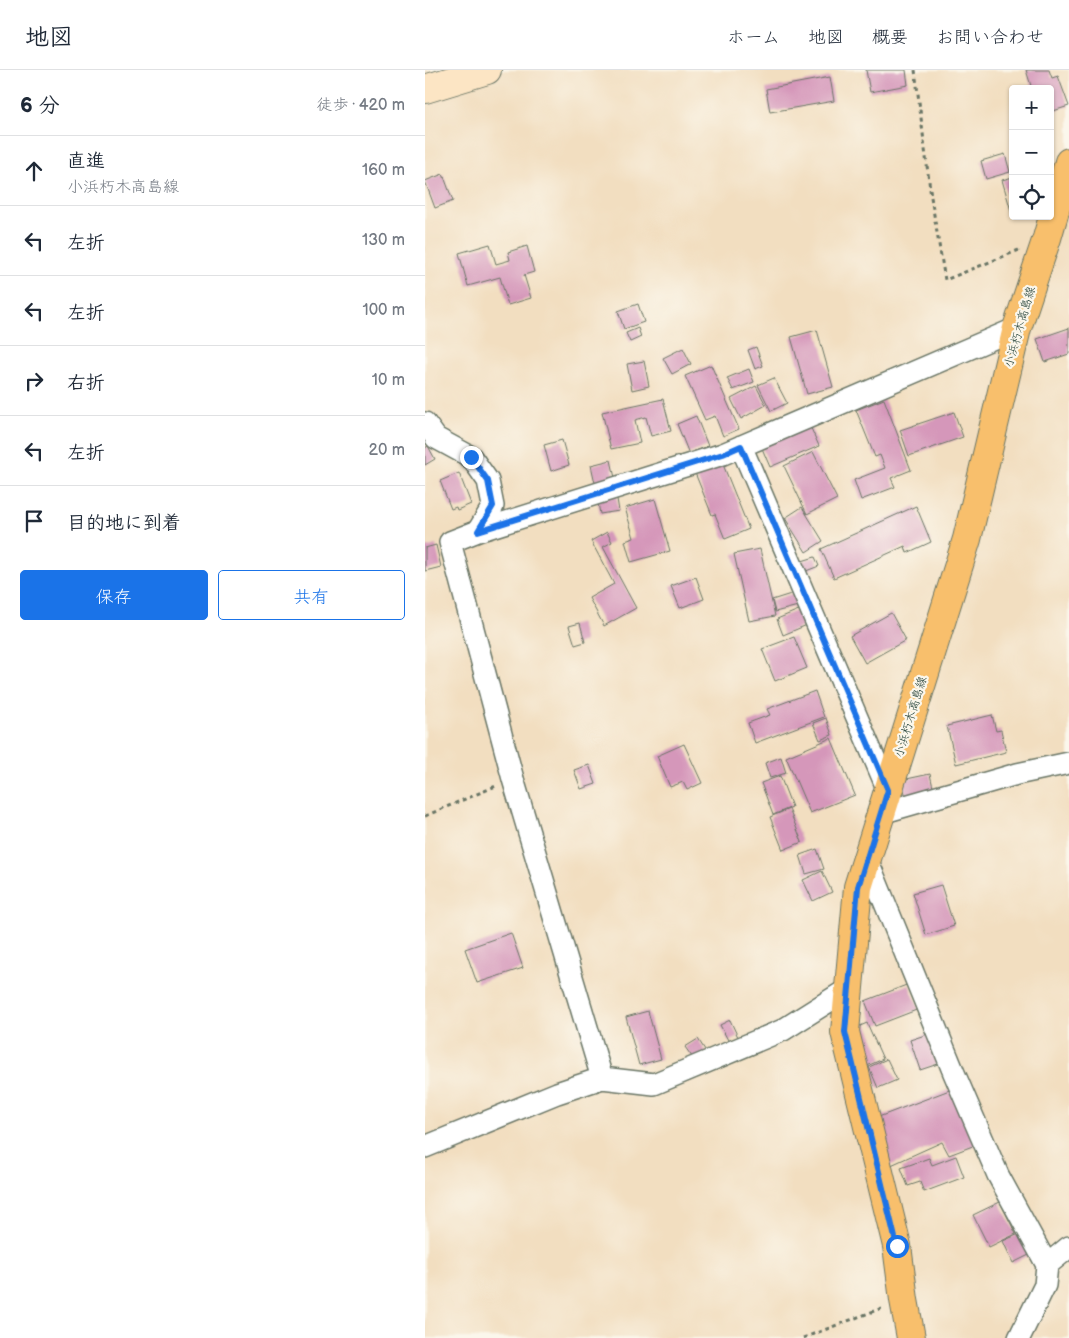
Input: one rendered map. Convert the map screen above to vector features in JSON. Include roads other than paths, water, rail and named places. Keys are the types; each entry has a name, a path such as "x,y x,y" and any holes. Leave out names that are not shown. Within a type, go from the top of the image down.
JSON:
{"main road":[{"path":"425,90 487,70"},
{"name":"小浜朽木高島線","path":"911,1338 897,1246 845,1032 858,887 967,539 1017,328 1047,238 1069,162"}],"street":[{"path":"602,1078 513,779 450,542 478,531 723,454 1017,328"},
{"path":"425,423 436,438 471,457 488,481 493,506 478,531"},
{"path":"741,446 885,801 1069,763"},
{"path":"867,859 954,1073 998,1175 1047,1265 1045,1285 1019,1338"},
{"path":"425,1147 557,1093 602,1078 654,1084 783,1030 848,989"},
{"path":"1047,1265 1069,1247"}]}
